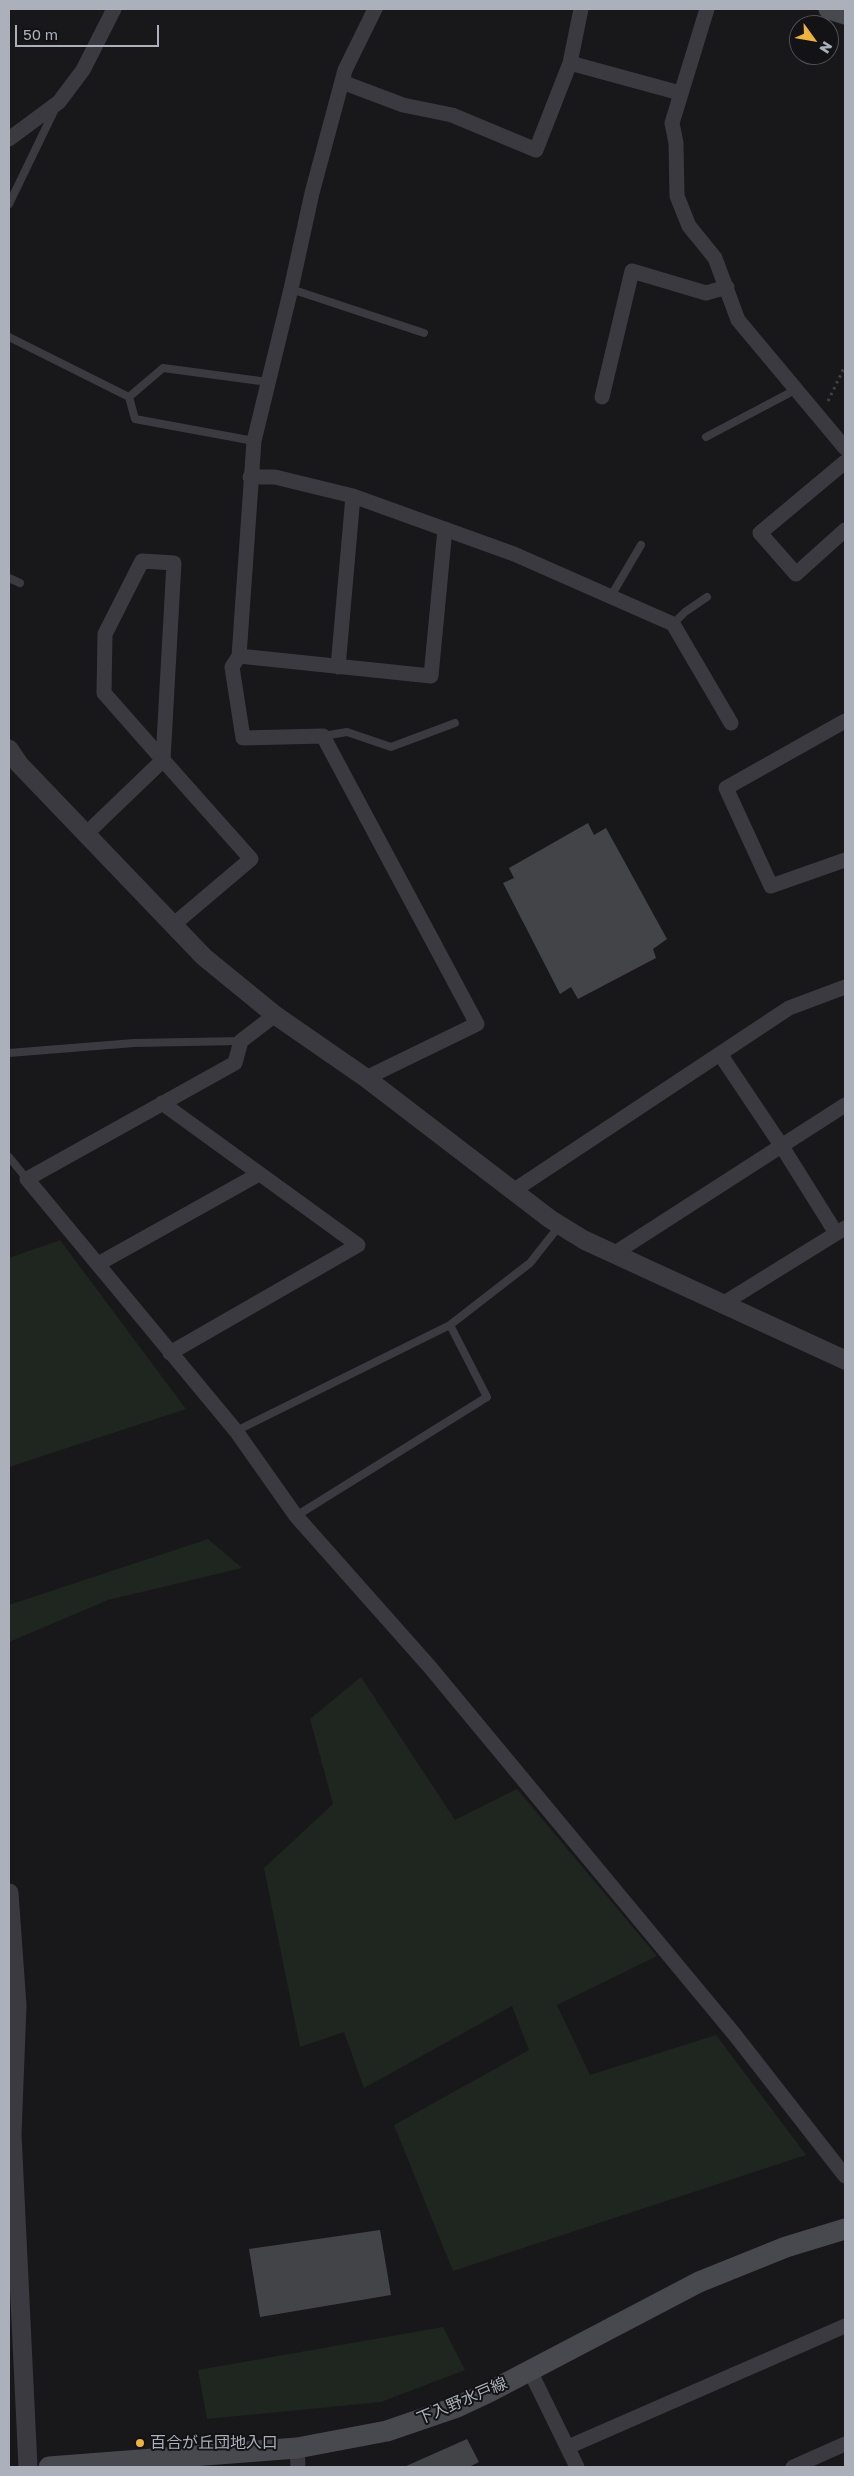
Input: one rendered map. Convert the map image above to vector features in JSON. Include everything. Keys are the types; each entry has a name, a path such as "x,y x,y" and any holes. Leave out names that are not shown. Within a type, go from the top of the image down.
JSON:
{"main road":[{"path":"830,9 845,14"},
{"name":"下入野水戸線","path":"49,2467 298,2457 346,2440 410,2423 457,2407 530,2372 699,2282 786,2247 845,2229"}],"street":[{"path":"9,139 58,102 83,70 114,9"},
{"path":"366,1078 477,1024 323,736 243,738 232,667 239,656 254,441 312,193 345,70 375,9"},
{"path":"342,82 403,106 452,115 536,150 570,63 581,9"},
{"path":"707,9 672,123 676,143 677,196 689,226 715,258 738,320 845,448"},
{"path":"570,63 680,93"},
{"path":"602,397 632,271 706,293 727,287"},
{"path":"845,462 760,533 796,574 845,530"},
{"path":"250,477 275,477 353,496 514,554 673,624 731,723"},
{"path":"338,668 353,496"},
{"path":"239,656 338,668 431,676 445,529"},
{"path":"86,834 163,760 174,563 142,561 105,634 104,693 163,760 251,859 173,925"},
{"path":"845,721 726,788 771,886 845,860"},
{"path":"12,760 204,957 275,1015 366,1078 560,1225 584,1240 845,1360"},
{"path":"513,1191 789,1008 845,987"},
{"path":"275,1015 241,1041 235,1063 27,1179 236,1431 296,1516 428,1666 734,2036 845,2176"},
{"path":"720,1054 841,1230 724,1303"},
{"path":"162,1103 358,1245 170,1353"},
{"path":"615,1254 845,1104"},
{"path":"98,1264 259,1174"},
{"path":"9,1893 16,2006 12,2134 28,2467"},
{"path":"568,2447 845,2326"},
{"path":"530,2372 577,2467"},
{"path":"792,2467 845,2444"}],"lane":[{"path":"9,204 58,102"},
{"path":"291,289 424,333"},
{"path":"9,337 129,397 135,419 254,441"},
{"path":"129,397 163,368 268,382"},
{"path":"706,437 796,389"},
{"path":"611,596 641,545"},
{"path":"9,578 20,583"},
{"path":"673,624 685,612 707,597"},
{"path":"323,736 347,732 391,747 455,723"},
{"path":"9,1053 134,1043 241,1041"},
{"path":"9,1156 27,1179"},
{"path":"236,1431 450,1325 530,1263 560,1225"},
{"path":"296,1516 487,1397 450,1325"}],"path":[{"path":"817,413 831,398 845,366"}],"shaded area":[{"path":"60,1240 186,1409 9,1467 9,1258"},
{"path":"208,1539 242,1568 108,1600 9,1642 9,1605"},
{"path":"361,1677 455,1820 517,1789 657,1956 557,2005 590,2075 716,2035 806,2155 453,2271 394,2125 529,2050 512,2006 364,2088 344,2032 300,2047 264,1868 333,1804 310,1719"},
{"path":"443,2327 465,2370 381,2402 207,2419 198,2370"}],"building":[{"path":"588,823 594,835 606,828 667,939 653,949 656,958 578,999 571,987 560,994 503,883 514,878 509,868"},
{"path":"380,2230 391,2295 260,2317 249,2249"},
{"path":"467,2439 479,2462 469,2467 404,2467"}],"place":[{"name":"百合が丘団地入口","path":"140,2443"}]}
